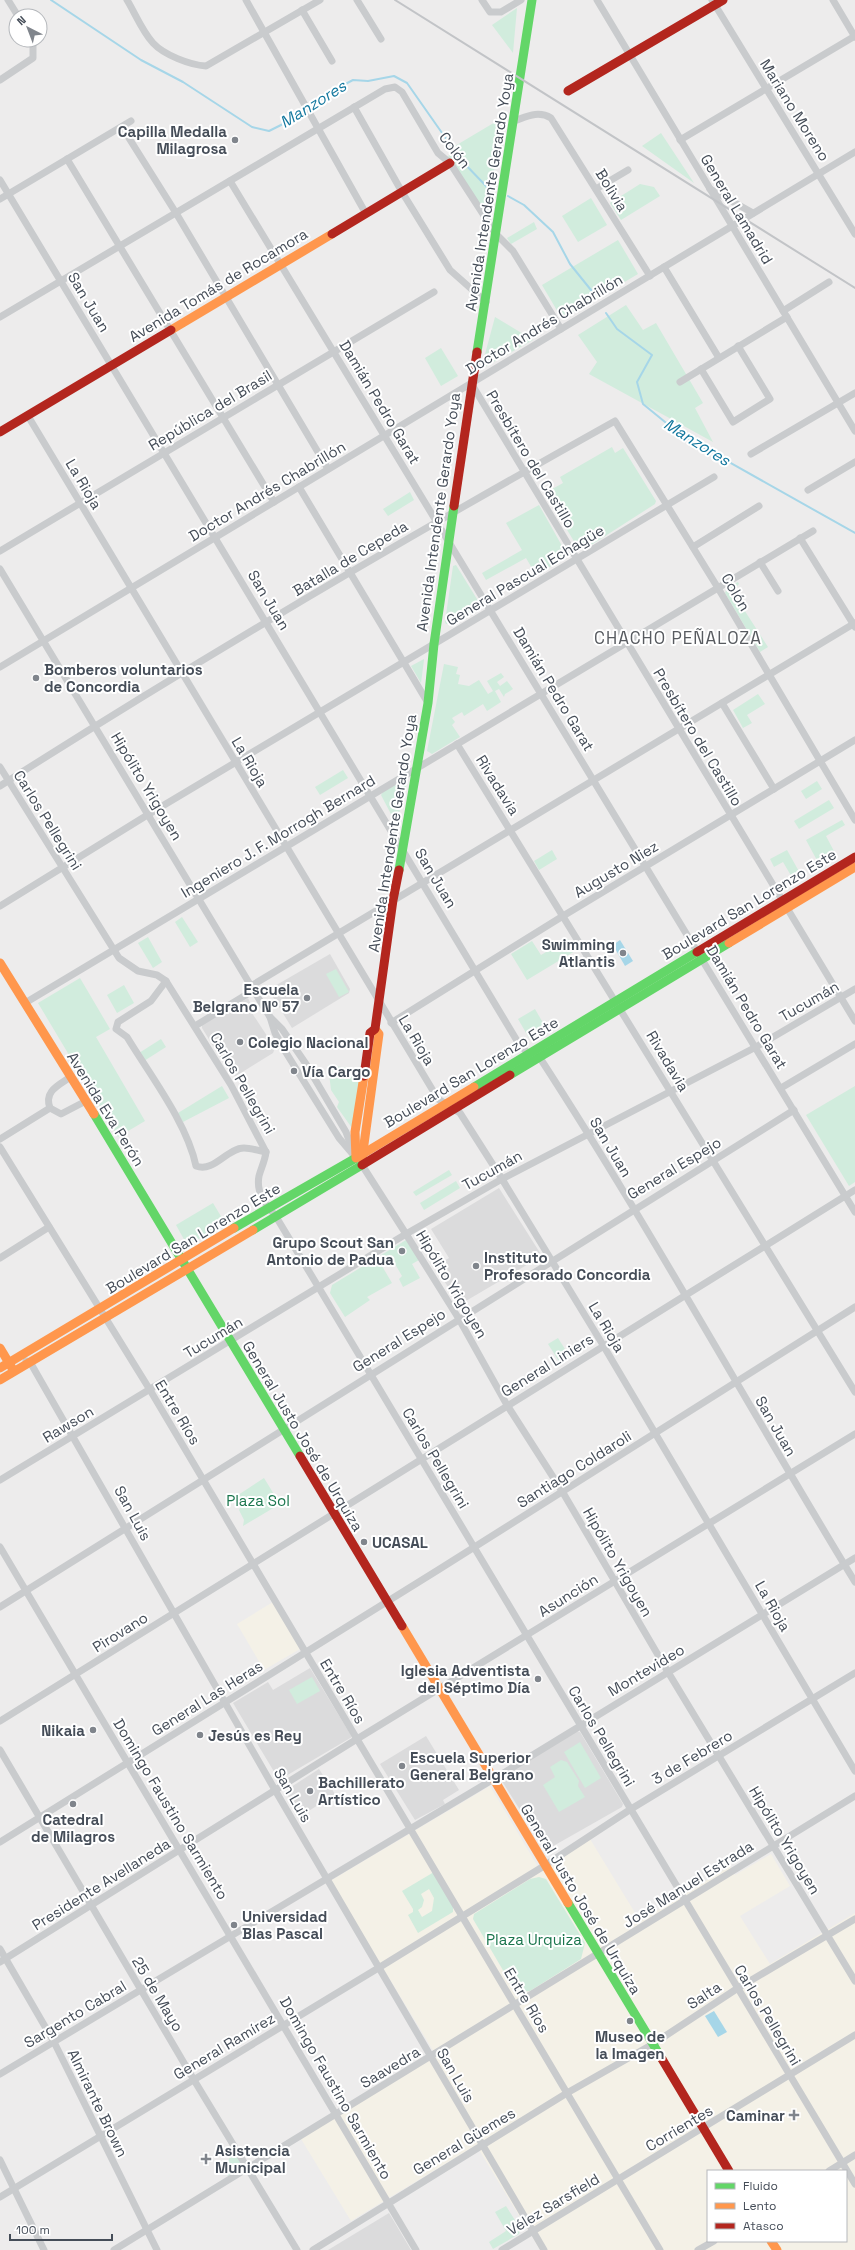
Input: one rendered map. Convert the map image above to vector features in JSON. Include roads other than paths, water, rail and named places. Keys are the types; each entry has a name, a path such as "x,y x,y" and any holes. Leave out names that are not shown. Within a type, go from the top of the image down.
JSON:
{"main road":[{"name":"Avenida Intendente Gerardo Yoya","path":"360,1159 354,1132 370,1034 375,1029 393,900 404,850 428,703 434,644 471,383 486,302 532,0"},
{"path":"568,91 717,2"},
{"name":"Avenida Tomás de Rocamora","path":"0,432 365,212 450,164"},
{"name":"Boulevard San Lorenzo Este","path":"0,1368 182,1261 268,1208 454,1108 540,1058 698,951 855,857"},
{"name":"Boulevard San Lorenzo Este","path":"0,1380 186,1271 445,1105 529,1054 618,1004 703,959 855,867"},
{"name":"Avenida Eva Perón","path":"0,963 69,1078 86,1101 182,1261 186,1271"},
{"name":"General Justo José de Urquiza","path":"186,1271 728,2170"},
{"path":"0,1348 13,1360 14,1372"}],"street":[{"path":"129,0 152,42 160,49 196,65 206,66 320,0"},
{"path":"246,0 316,128 365,212"},
{"path":"357,0 381,39"},
{"path":"482,0 490,12 501,12 521,0"},
{"name":"General Lamadrid","path":"597,0 855,431"},
{"path":"680,140 855,36 833,0"},
{"name":"Mariano Moreno","path":"717,2 766,88 855,234"},
{"path":"302,10 332,61"},
{"path":"0,80 33,58 33,48"},
{"name":"Colón","path":"354,107 385,89 395,87 402,92 438,153 450,164 496,234 513,251 560,329"},
{"path":"0,317 230,181 316,128 354,107 402,192 450,270 486,302"},
{"name":"Bolivia","path":"514,121 536,114 545,115 551,118 650,276"},
{"path":"0,199 122,127 131,120"},
{"path":"122,127 176,213 328,469"},
{"name":"Doctor Andrés Chabrillón","path":"0,667 130,587 299,487 855,152"},
{"path":"67,159 274,502"},
{"path":"596,189 628,170"},
{"name":"San Juan","path":"0,180 404,850 475,972 519,1044 529,1054 540,1058 589,1134 789,1474 855,1582"},
{"name":"Damián Pedro Garat","path":"230,181 542,693 855,1212"},
{"path":"710,189 753,213"},
{"path":"664,267 720,358"},
{"path":"680,382 738,346 829,282"},
{"name":"República del Brasil","path":"0,551 434,292"},
{"path":"701,370 733,422 770,399 738,346"},
{"name":"Presbítero del Castillo","path":"471,383 626,643 788,908 855,1021"},
{"path":"751,454 855,393"},
{"name":"La Rioja","path":"28,416 234,763 286,846 391,1023 438,1099 445,1105"},
{"name":"Colón","path":"615,420 822,760 855,820"},
{"name":"Batalla de Cepeda","path":"0,786 95,726 437,521 615,420"},
{"path":"808,490 855,462"},
{"name":"General Pascual Echagüe","path":"0,906 148,814 714,477"},
{"path":"299,487 402,662 428,703"},
{"path":"693,547 759,506"},
{"name":"Ingeniero J. F. Morrogh Bernard","path":"24,1003 813,531"},
{"path":"196,1026 338,933 854,624 800,538"},
{"path":"760,562 778,591"},
{"name":"Hipólito Yrigoyen","path":"0,569 252,988 270,1017 282,1029 306,1064 360,1159 459,1319 507,1405 562,1491 668,1672 855,1981"},
{"path":"722,703 774,788"},
{"name":"Augusto Niez","path":"391,1023 730,814 855,740"},
{"name":"Rivadavia","path":"458,744 855,1392"},
{"name":"Carlos Pellegrini","path":"0,767 119,958 138,971 157,975 166,981 196,1026 231,1085 266,1152 259,1177 258,1189 268,1208 275,1215 319,1288 846,2170"},
{"path":"166,981 151,1001 118,1022 116,1029 127,1037 176,1118 192,1146 196,1166 201,1168 208,1167 236,1149 244,1148 266,1152"},
{"name":"Tucumán","path":"150,1390 406,1234 502,1179 756,1047 855,989"},
{"name":"Hipólito Yrigoyen","path":"270,1017 275,1034 339,1138 360,1159"},
{"path":"781,1088 855,1044"},
{"path":"69,1078 53,1088 48,1096 50,1108 61,1114 86,1101"},
{"path":"445,1105 454,1108"},
{"path":"0,1139 50,1108"},
{"name":"La Rioja","path":"454,1108 460,1113 502,1179 603,1345 855,1771"},
{"name":"General Espejo","path":"0,1607 633,1208 794,1110"},
{"name":"Entre Ríos","path":"0,1147 107,1318 660,2250"},
{"name":"General Liniers","path":"253,1564 685,1295 764,1244 855,1190"},
{"path":"0,1258 49,1227"},
{"name":"Santiago Coldaroli","path":"305,1652 855,1307"},
{"path":"13,1360 30,1362"},
{"name":"San Luis","path":"30,1362 74,1435 275,1790 380,1967 431,2058 544,2250"},
{"name":"Rawson","path":"0,1480 150,1390"},
{"name":"Asunción","path":"357,1739 527,1636 709,1522 855,1434"},
{"name":"Domingo Faustino Sarmiento","path":"0,1547 337,2114 416,2250"},
{"name":"Montevideo","path":"410,1829 855,1558"},
{"name":"Pirovano","path":"0,1721 253,1564"},
{"name":"General Las Heras","path":"0,1842 128,1764 225,1701 305,1652"},
{"name":"3 de Febrero","path":"462,1916 544,1866 631,1809 855,1672"},
{"name":"Presidente Avellaneda","path":"3,1960 357,1739"},
{"name":"25 de Mayo","path":"0,1750 140,1990 297,2250"},
{"name":"José Manuel Estrada","path":"515,2006 855,1796"},
{"name":"Sargento Cabral","path":"0,2074 410,1829"},
{"name":"General Ramírez","path":"0,2197 462,1916"},
{"name":"Salta","path":"567,2094 653,2044 738,1988 855,1918"},
{"name":"Almirante Brown","path":"0,1949 3,1960 54,2042 157,2250"},
{"name":"Saavedra","path":"114,2250 515,2006"},
{"name":"Corrientes","path":"618,2180 855,2035"},
{"name":"General Güemes","path":"313,2250 567,2094"},
{"path":"831,2170 855,2155"},
{"path":"0,2160 44,2250"},
{"name":"Carlos Pellegrini","path":"847,2171 855,2184"},
{"name":"Vélez Sarsfield","path":"502,2250 618,2180"},
{"path":"698,2250 712,2242"}],"water":[{"path":"620,940 633,961 625,966 613,945"},
{"path":"714,2011 727,2032 718,2037 705,2016"}],"waterway":[{"name":"Manzores","path":"51,0 141,60 183,82 252,127 269,131 291,120 305,110"},
{"name":"Manzores","path":"309,108 334,90 353,80 368,81 394,76 407,83 461,160 487,187"},
{"name":"Manzores","path":"508,196 524,205 553,232 570,264 595,295"},
{"name":"Manzores","path":"606,313 617,329 652,355 637,382 643,404 681,435 855,533"}],"railway":[{"path":"395,0 855,288"}],"place":[{"name":"Capilla Medalla Milagrosa","path":"235,140"},
{"name":"Bomberos voluntarios de Concordia","path":"36,678"},
{"name":"Swimming Atlantis","path":"623,953"},
{"name":"Escuela Belgrano Nº 57","path":"307,998"},
{"name":"Colegio Nacional","path":"240,1042"},
{"name":"Vía Cargo","path":"294,1071"},
{"name":"Grupo Scout San Antonio de Padua","path":"402,1251"},
{"name":"Instituto Profesorado Concordia","path":"476,1266"},
{"name":"UCASAL","path":"364,1542"},
{"name":"Iglesia Adventista del Séptimo Día","path":"538,1679"},
{"name":"Nikaia","path":"93,1730"},
{"name":"Jesús es Rey","path":"200,1735"},
{"name":"Escuela Superior General Belgrano","path":"402,1766"},
{"name":"Bachillerato Artístico","path":"310,1791"},
{"name":"Catedral de Milagros","path":"73,1804"},
{"name":"Universidad Blas Pascal","path":"234,1925"},
{"name":"Museo de la Imagen","path":"630,2021"},
{"name":"Caminar","path":"794,2115"},
{"name":"Asistencia Municipal","path":"206,2159"}],"district":[{"name":"CHACHO PEÑALOZA","path":"678,638"}],"park label":[{"name":"Plaza Sol","path":"258,1500"},
{"name":"Plaza Urquiza","path":"534,1939"}]}
